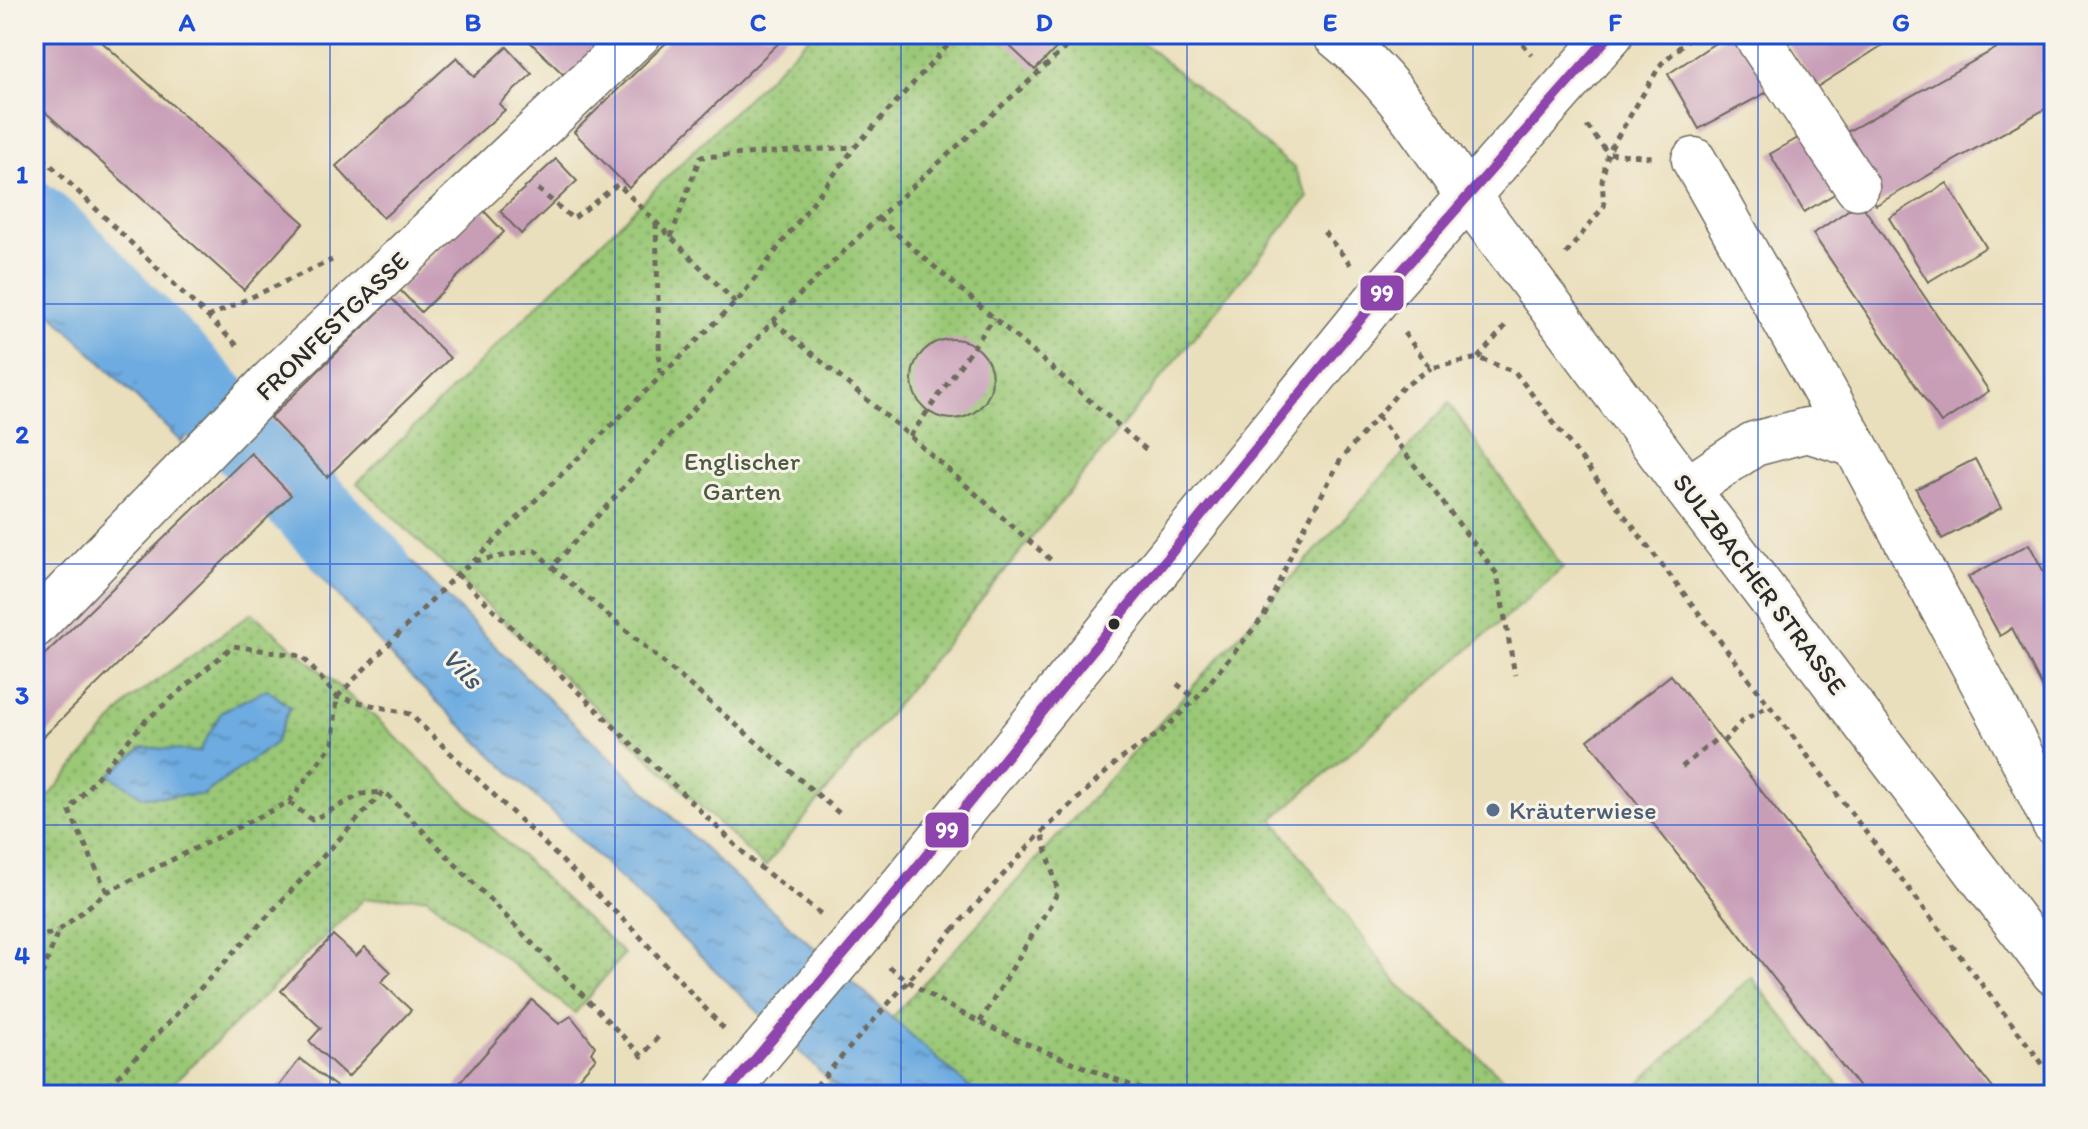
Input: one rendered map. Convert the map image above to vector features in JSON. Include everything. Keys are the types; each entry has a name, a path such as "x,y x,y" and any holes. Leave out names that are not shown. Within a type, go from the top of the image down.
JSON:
{"main road":[{"name":"FRONFESTGASSE","path":"34,626 273,380 639,34"},
{"name":"SULZBACHER STRASSE","path":"1334,34 1363,57 1392,88 1467,195 2054,973"},
{"path":"725,1095 899,889 1377,299 1611,34"},
{"path":"1755,34 1857,187"},
{"path":"1694,160 1855,445 2017,747 2054,823"},
{"path":"1687,489 1754,444 1807,430 1855,445"}],"path":[{"path":"34,939 58,931 107,892 289,802 333,743 337,697 457,574 474,561 736,303 855,147 957,34"},
{"path":"552,567 773,321 878,218 1081,34"},
{"path":"1608,153 1661,64 1694,34"},
{"path":"671,237 700,157 855,147"},
{"path":"34,149 239,348"},
{"path":"506,161 573,219 618,184 736,303"},
{"path":"878,218 1148,451"},
{"path":"656,222 660,376"},
{"path":"1377,299 1431,368"},
{"path":"910,436 994,318"},
{"path":"773,321 1052,561"},
{"path":"808,1095 1042,832 1118,761 1161,732 1196,699 1264,616 1298,539 1341,459 1402,388 1431,368 1478,358 1515,372 2054,1079"},
{"path":"1377,416 1497,574 1515,675"},
{"path":"474,561 535,550 839,813"},
{"path":"457,574 753,862 827,919"},
{"path":"107,892 69,810 144,722 233,646 302,656 337,697 410,714 635,931 730,1036"},
{"path":"1177,684 1196,699"},
{"path":"1682,767 1743,720 1769,706"},
{"path":"289,802 312,820 362,794 384,791"},
{"path":"384,791 642,1056 658,1037"},
{"path":"101,1095 384,791"},
{"path":"980,1022 1058,892 1042,832"},
{"path":"34,997 58,931"},
{"path":"877,958 914,986 980,1022 1155,1095"}],"green space":[{"name":"Englischer Garten","path":"812,34 1132,34 1294,168 1308,197 765,867 357,483"},
{"path":"1449,403 1563,568 1273,819 1398,984 1522,1095 818,1095 951,954"},
{"path":"252,613 377,719 624,954 575,1013 426,897 364,899 161,1095 34,1095 34,814 131,699"},
{"path":"1751,977 1847,1095 1627,1095"}],"water":[{"path":"34,172 239,382 181,442 34,296"},
{"path":"320,469 524,675 722,865 978,1095 846,1095 834,1085 398,664 270,517"},
{"path":"267,689 290,707 275,743 203,795 144,797 109,775 143,747 199,752 222,711"}],"building":[{"path":"34,34 93,34 304,223 244,290 34,102"},
{"path":"522,34 617,34 570,81"},
{"path":"675,34 788,34 629,188 574,132"},
{"path":"997,34 1070,34 1035,70"},
{"path":"1729,34 1748,34 1773,89 1699,129 1668,74"},
{"path":"1781,34 1900,34 1817,87"},
{"path":"2008,34 2054,34 2054,104 1876,205 1838,137 2011,40"},
{"path":"507,47 532,74 499,104 505,110 383,218 336,166 457,57 474,77"},
{"path":"1805,134 1838,192 1804,212 1770,154"},
{"path":"556,159 577,181 521,234 500,211"},
{"path":"1947,183 1986,247 1928,282 1889,218"},
{"path":"1860,202 1989,391 1941,423 1813,234"},
{"path":"482,209 504,232 421,312 399,289"},
{"path":"392,299 450,358 327,477 270,418"},
{"path":"952,339 967,342 980,351 989,364 992,379 989,394 980,407 967,416 952,419 937,416 924,407 915,394 912,379 915,364 924,351 937,342"},
{"path":"251,453 291,495 34,746 34,665"},
{"path":"1975,459 2001,508 1942,539 1916,489"},
{"path":"2029,544 2054,591 2054,710 2012,628 2000,636 1968,577"},
{"name":"Kräuterwiese","path":"1671,675 1998,1095 1865,1095 1588,740"},
{"path":"333,935 356,956 365,947 391,972 381,982 411,1010 348,1077 309,1041 321,1028 281,991"},
{"path":"532,1000 559,1024 571,1016 595,1046 591,1053 596,1058 564,1095 449,1095"},
{"path":"300,1059 347,1095 283,1095 276,1090"}],"waterway":[{"name":"Vils","path":"34,223 63,249 372,571"}],"transit line":[{"name":"99","path":"725,1095 899,889 1377,299 1611,34"}],"place":[{"name":"Kräuterwiese","path":"1493,810"}]}
